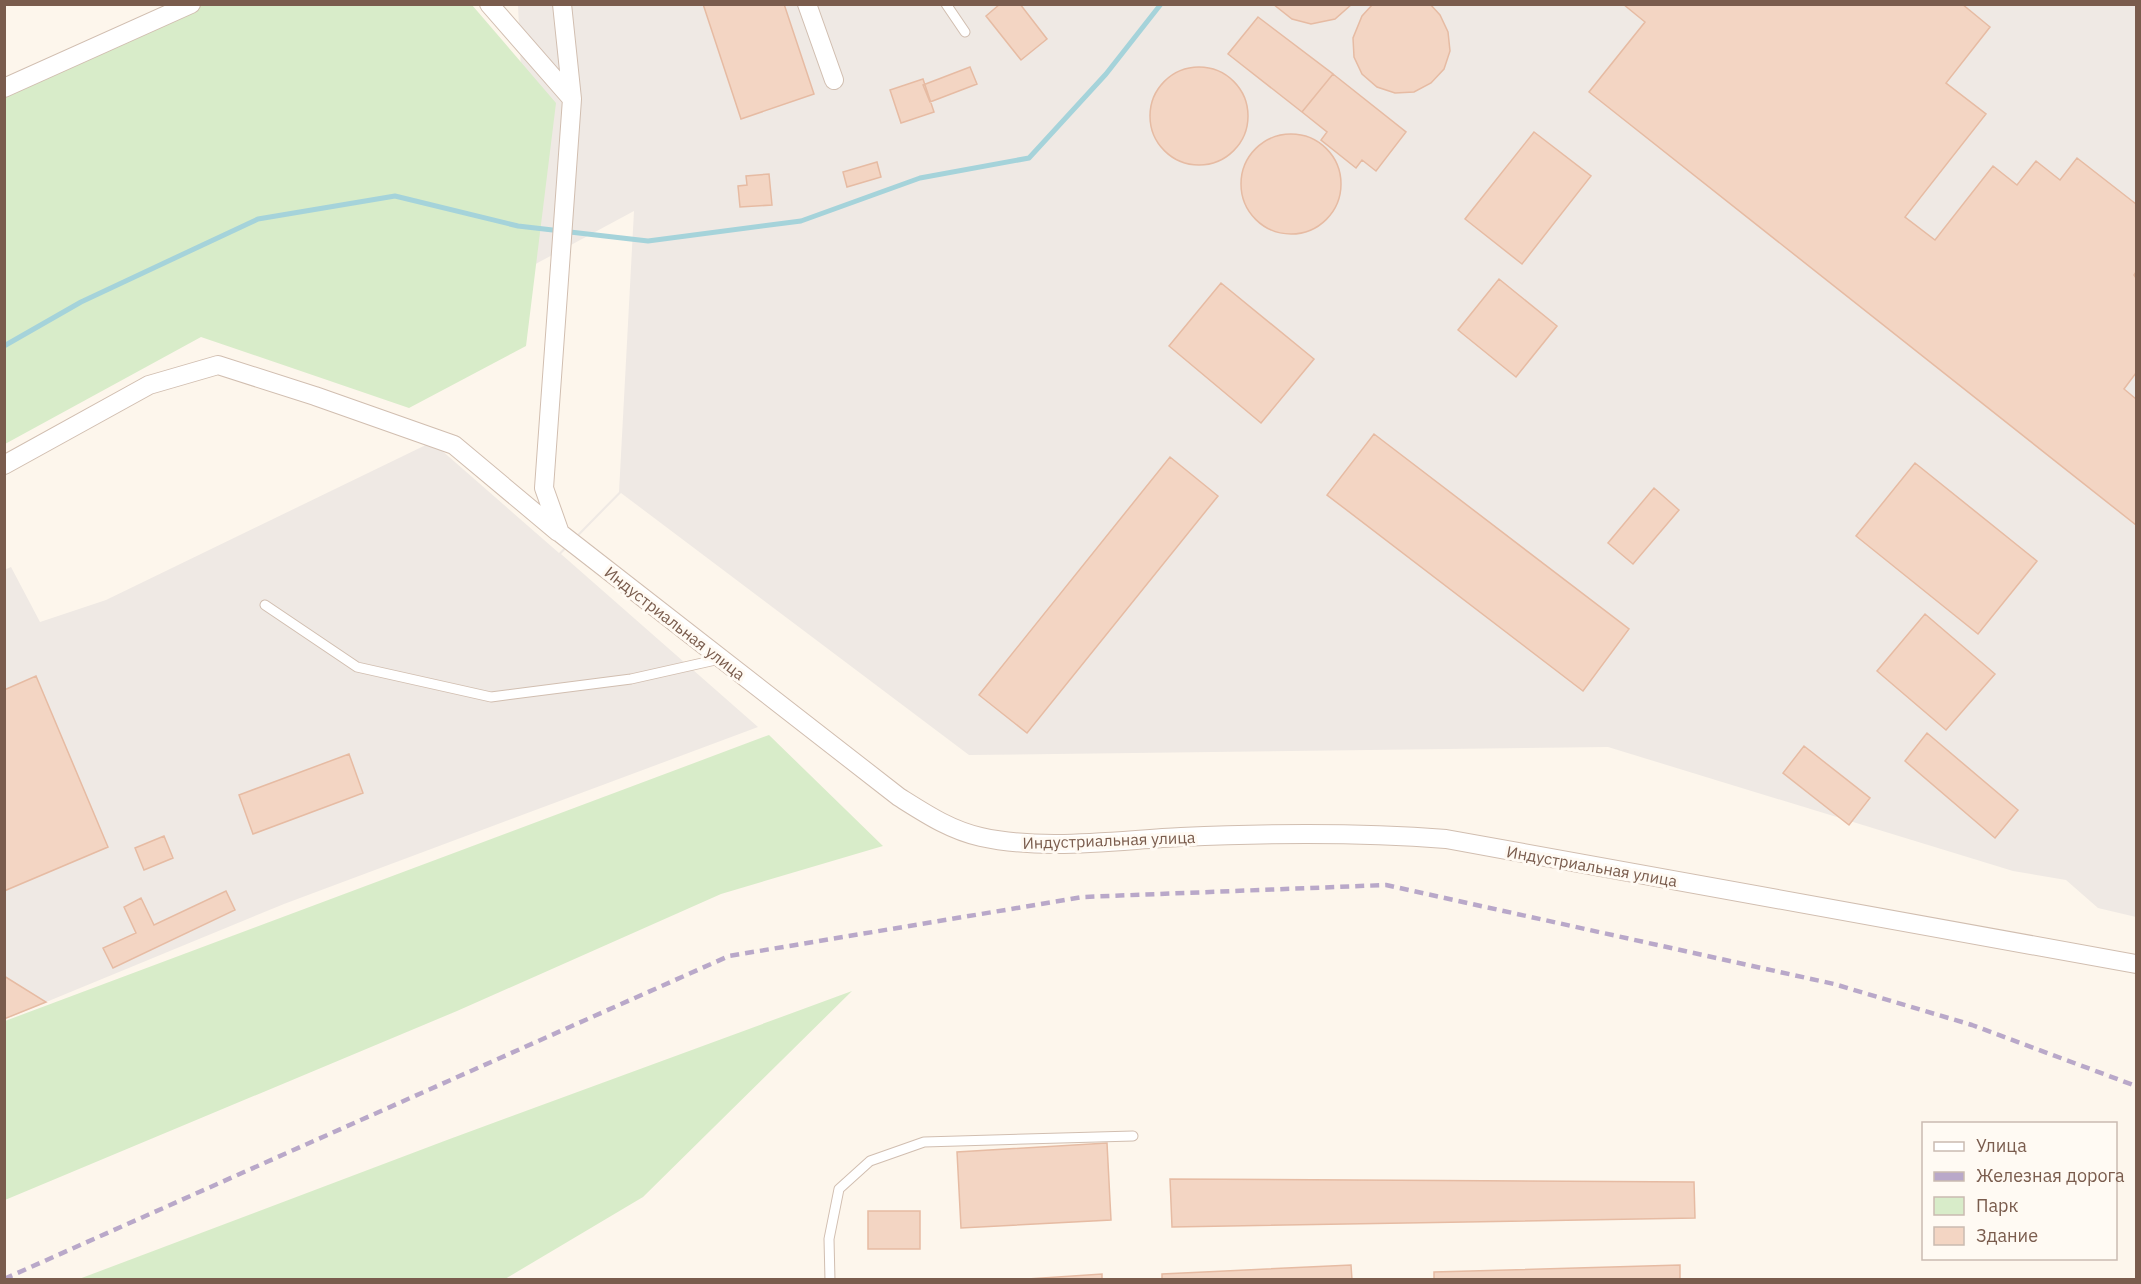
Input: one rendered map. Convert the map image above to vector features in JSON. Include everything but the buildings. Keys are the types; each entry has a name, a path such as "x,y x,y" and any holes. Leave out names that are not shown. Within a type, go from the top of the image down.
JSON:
{"street":[{"path":"4,88 191,4"},
{"path":"489,4 572,99"},
{"path":"560,533 544,488 572,99 562,4"},
{"path":"807,4 834,80"},
{"name":"Индустриальная улица","path":"4,465 150,385 218,366 315,396 454,445 560,533 900,797 947,826 980,837 1010,843 1033,844 1276,833 1379,834 1446,839 2136,964"}],"lane":[{"path":"946,4 964,32"},
{"path":"265,605 357,667 491,697 632,679 721,659"},
{"path":"830,1280 829,1239 839,1189 870,1161 924,1142 1133,1136"}],"shaded area":[{"path":"518,5 2136,5 2136,917 2098,908 2066,880 2013,871 1608,747 969,755 621,493 561,554 758,727 284,904 5,1019 4,570 11,567 40,622 106,600 432,442 559,553 619,492 634,211 530,267"}],"green space":[{"path":"191,5 472,5 556,103 526,346 409,408 201,337 5,444 4,88"},
{"path":"769,735 883,846 721,894 457,1011 5,1200 5,1021"},
{"path":"852,991 643,1197 505,1279 79,1279 447,1140"}],"waterway":[{"path":"4,346 81,302 258,219 395,196 518,226 648,241 801,221 920,178 1029,158 1106,74 1161,4"}],"railway":[{"path":"4,1279 729,956 1083,897 1386,885 1834,984 1972,1025 2136,1086"}]}
